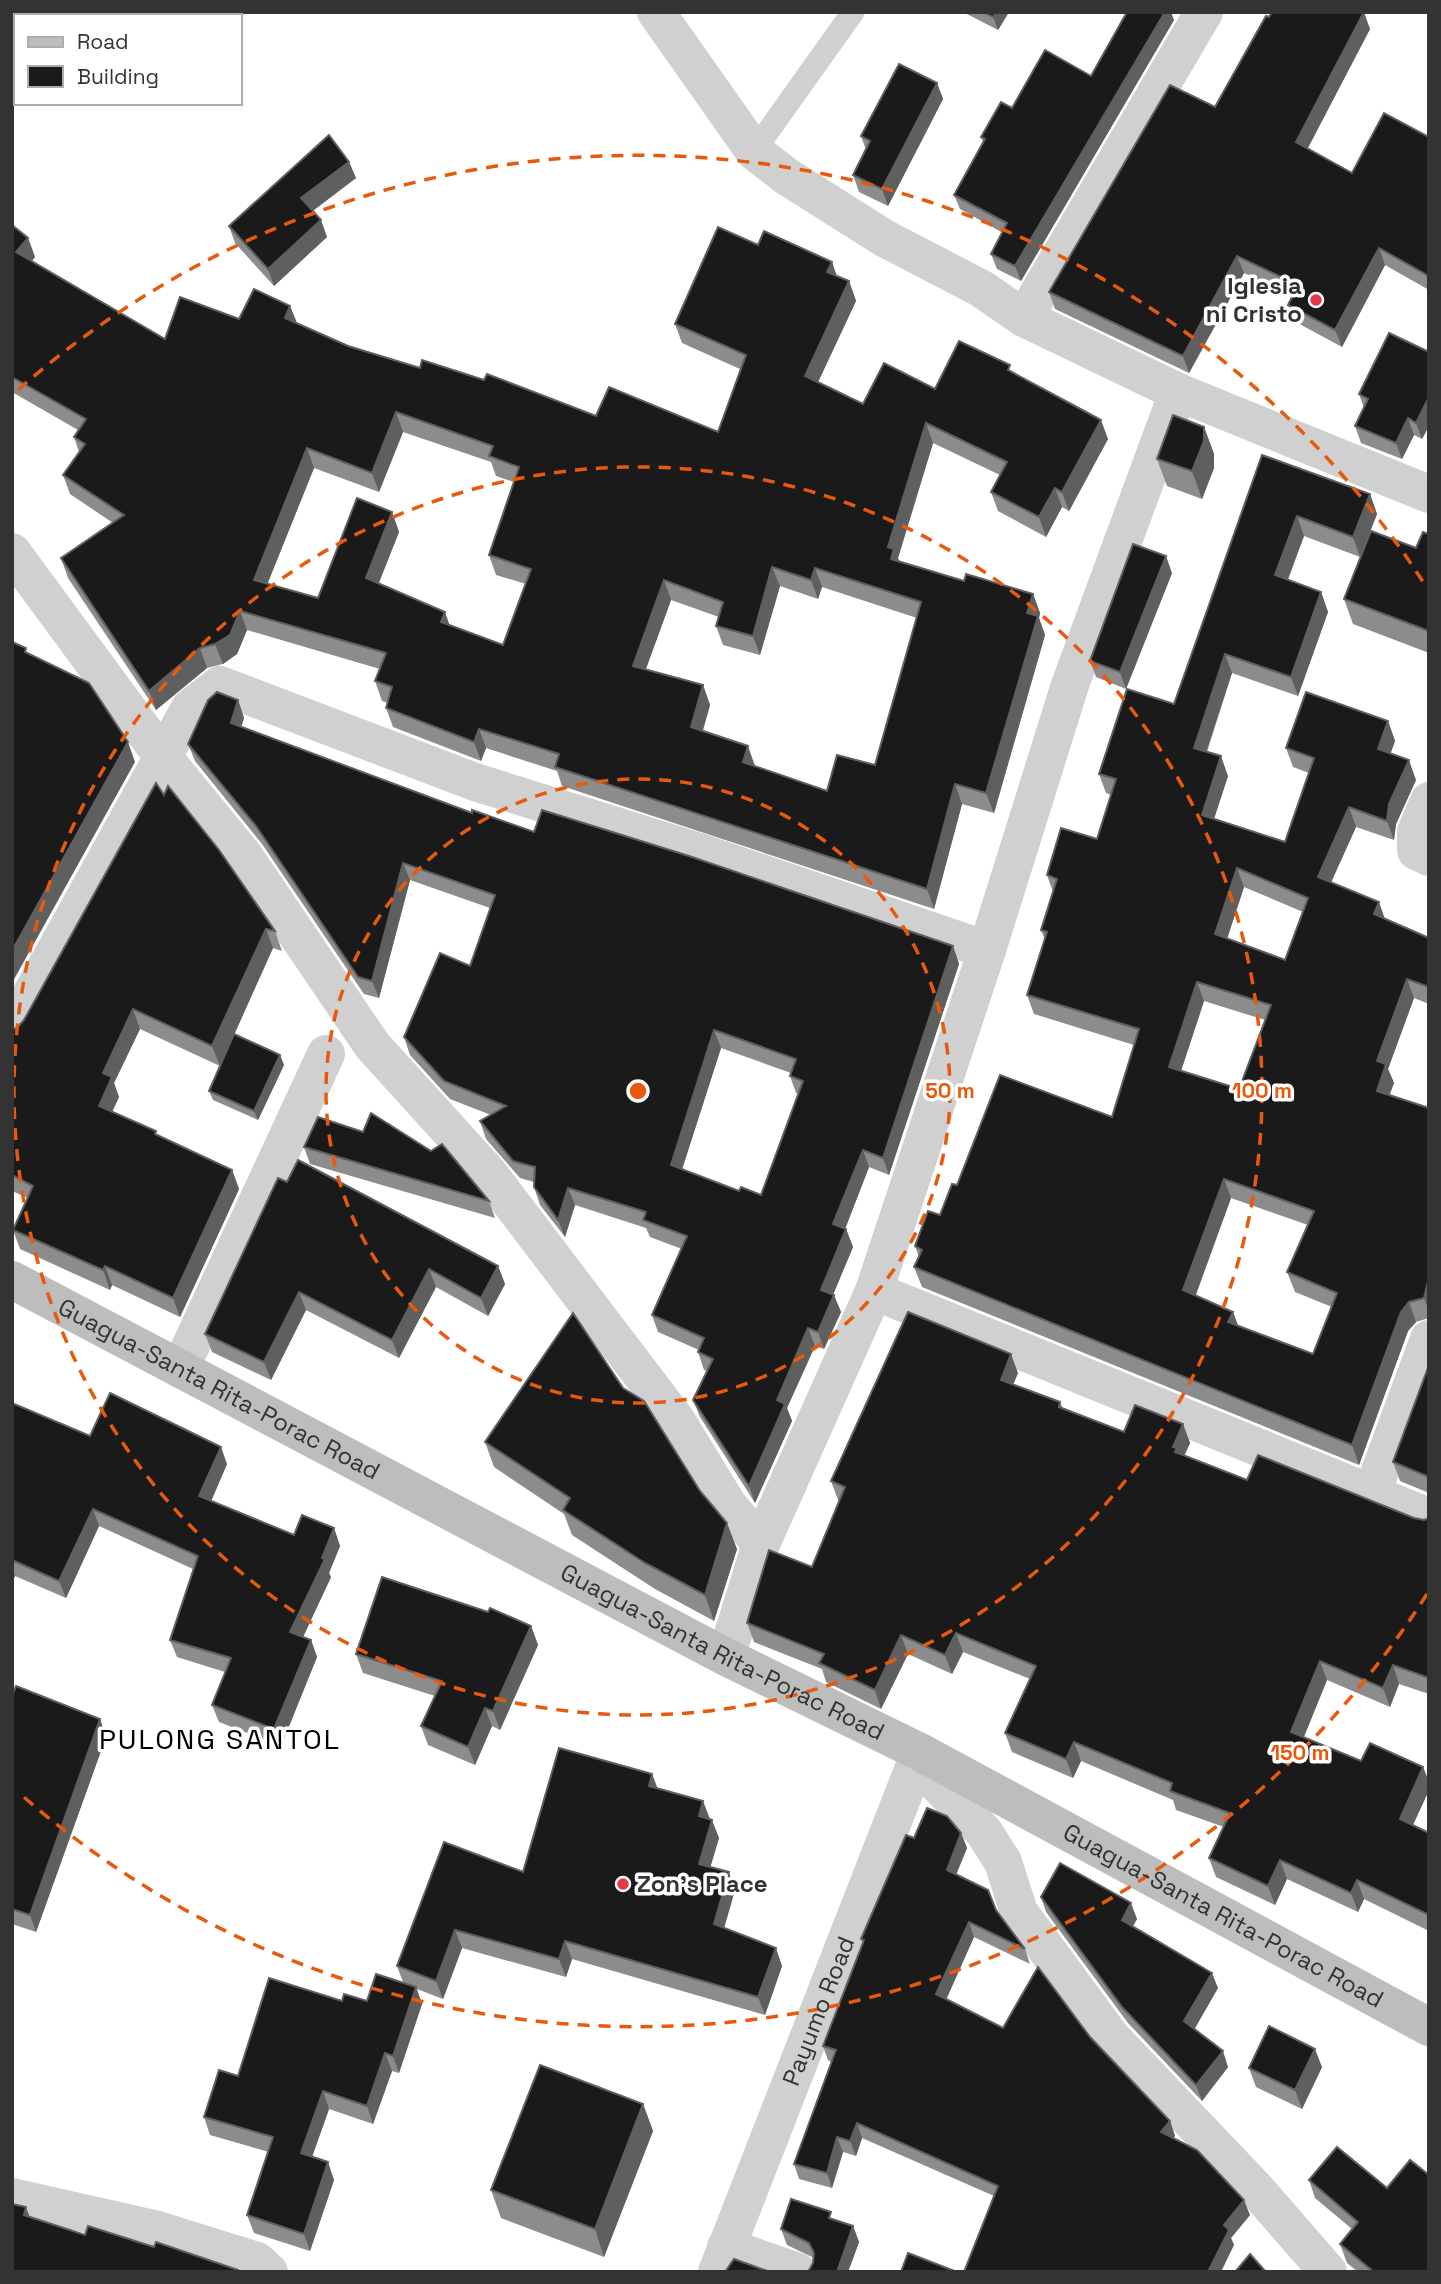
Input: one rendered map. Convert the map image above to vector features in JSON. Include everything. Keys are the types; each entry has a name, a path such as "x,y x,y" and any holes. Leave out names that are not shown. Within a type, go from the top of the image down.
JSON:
{"main road":[{"name":"Guagua-Santa Rita-Porac Road","path":"12,1280 1429,2027"}],"street":[{"path":"656,12 754,151 786,176 884,238 982,289 1024,318 1178,392 1425,484"},
{"path":"1024,318 1204,12"},
{"path":"726,1657 761,1544 874,1291 987,950 1070,685 1178,392"},
{"path":"12,552 163,757 244,856 372,1045 489,1174 676,1420 729,1505 761,1544"},
{"path":"12,1029 24,975 163,757 190,708 220,684 475,782 702,853 987,950"},
{"path":"1429,801 1416,832 1416,851 1429,857"},
{"path":"180,1369 326,1054"},
{"path":"874,1291 1429,1517"},
{"path":"1372,1493 1429,1339"},
{"path":"918,1757 984,1832 1003,1862 1019,1912 1111,2038 1255,2188 1328,2272"},
{"name":"Payumo Road","path":"721,2260 918,1757"},
{"path":"12,2197 154,2229 257,2261 269,2272"},
{"path":"721,2260 798,2272"}],"lane":[{"path":"754,151 853,12"}],"building":[{"path":"1127,12 1165,12 1015,266 991,254 1007,223 954,195 985,139 981,137 1001,102 1012,108 1045,50 1091,76"},
{"path":"1272,12 1364,12 1296,142 1352,173 1384,113 1429,137 1429,276 1379,248 1335,330 1288,305 1298,285 1237,256 1183,356 1049,292 1170,85 1215,107 1266,16 1269,17"},
{"path":"899,64 937,83 882,189 853,175 870,141 861,136"},
{"path":"329,135 349,162 301,198 321,220 268,269 229,226"},
{"path":"12,225 28,238 16,252 165,339 180,297 239,319 254,289 290,306 285,318 348,346 420,368 422,360 484,380 487,374 596,416 609,387 718,432 746,355 675,324 718,227 758,245 764,231 832,262 827,272 849,281 805,376 863,404 884,363 935,389 959,341 1010,365 1008,370 1101,420 1062,492 1055,488 1039,517 991,492 1007,462 926,423 888,547 894,549 891,559 964,581 966,574 1033,594 1027,613 1038,616 986,793 955,784 927,889 555,767 559,754 479,729 474,742 386,708 392,687 375,681 386,653 240,611 230,635 215,644 200,648 149,691 61,558 124,515 63,475 85,444 74,437 86,419 12,377","holes":["396,412 493,446 489,456 519,467 489,555 531,569 503,645 441,622 445,612 366,578 392,512 357,498 318,598 254,580 307,448 372,473","772,567 811,580 815,568 921,602 875,765 837,755 827,791 743,762 748,746 691,727 703,685 633,666 664,580 723,602 716,626 753,636"]},
{"path":"1389,333 1429,352 1429,397 1416,423 1408,418 1396,443 1355,426 1368,399 1359,394"},
{"path":"1173,415 1204,427 1204,441 1192,471 1157,459"},
{"path":"1262,455 1370,494 1353,537 1297,516 1275,575 1321,592 1291,677 1225,654 1194,748 1221,756 1202,815 1285,842 1314,758 1286,748 1306,692 1388,721 1378,749 1409,760 1389,804 1387,821 1349,807 1318,877 1379,902 1374,914 1429,938 1429,987 1407,979 1377,1061 1386,1064 1377,1091 1429,1108 1429,1277 1424,1298 1409,1302 1401,1312 1352,1445 914,1267 922,1250 915,1246 928,1211 940,1215 952,1184 957,1185 1000,1075 1112,1117 1139,1029 1027,995 1047,932 1041,930 1057,879 1047,875 1061,828 1097,839 1116,779 1099,774 1127,689 1174,704","holes":["1237,868 1308,898 1285,960 1215,934","1197,982 1271,1005 1239,1089 1169,1067","1224,1179 1314,1211 1287,1272 1337,1293 1313,1354 1228,1322 1233,1312 1183,1290"]},
{"path":"1371,531 1416,548 1423,532 1429,534 1429,631 1344,599"},
{"path":"1133,544 1166,556 1120,672 1090,661"},
{"path":"12,642 26,648 25,652 89,683 128,742 12,951"},
{"path":"217,692 238,700 231,723 472,813 472,810 534,832 542,810 689,856 953,946 883,1158 863,1150 833,1224 846,1229 821,1290 834,1295 818,1332 808,1328 777,1400 785,1404 749,1486 693,1400 713,1359 698,1352 704,1338 652,1315 687,1236 643,1220 646,1212 568,1188 558,1220 534,1187 535,1167 513,1161 480,1121 506,1106 444,1081 404,1037 440,953 470,966 495,895 403,863 372,981 358,977 256,826 188,744 208,700","holes":["714,1030 796,1059 790,1076 803,1081 761,1195 741,1187 739,1191 671,1165"]},
{"path":"156,783 164,795 168,786 219,850 275,931 266,929 212,1046 133,1009 103,1073 112,1077 99,1106 156,1131 155,1134 232,1170 173,1298 105,1266 103,1270 13,1230 33,1186 12,1175 12,1029 17,1028 24,1020"},
{"path":"234,1034 280,1055 254,1111 209,1091"},
{"path":"371,1113 431,1151 442,1144 489,1201 304,1147 318,1117 363,1132"},
{"path":"298,1160 498,1266 481,1298 429,1269 392,1340 299,1292 264,1362 205,1334 278,1178 287,1182"},
{"path":"908,1312 1011,1354 1001,1380 1060,1402 1059,1407 1124,1432 1135,1405 1183,1424 1173,1447 1177,1448 1175,1452 1247,1480 1258,1455 1414,1518 1429,1518 1429,1678 1393,1665 1383,1688 1320,1661 1291,1732 1361,1761 1370,1743 1423,1767 1400,1819 1429,1833 1429,1915 1357,1880 1351,1893 1280,1860 1268,1886 1209,1858 1230,1813 1170,1791 1172,1783 1074,1742 1066,1759 1005,1733 1036,1666 956,1633 945,1655 901,1635 875,1690 819,1663 824,1654 747,1623 769,1550 812,1567 845,1487 831,1481"},
{"path":"573,1313 623,1388 644,1401 700,1491 727,1523 705,1595 645,1563 563,1510 570,1498 485,1442"},
{"path":"1429,1365 1429,1477 1393,1462"},
{"path":"110,1393 221,1447 199,1496 294,1535 302,1515 334,1528 322,1558 325,1559 290,1632 311,1640 274,1729 212,1705 231,1658 170,1640 198,1556 93,1509 59,1581 12,1560 12,1403 90,1436"},
{"path":"382,1577 488,1612 490,1608 531,1626 493,1711 485,1708 468,1747 421,1726 442,1681 356,1654"},
{"path":"16,1686 100,1719 30,1915 12,1909 12,1696"},
{"name":"Zon's Place","path":"559,1748 652,1774 649,1786 703,1801 699,1816 712,1820 699,1864 729,1872 714,1924 776,1948 758,1997 565,1941 559,1959 455,1930 436,1981 397,1966 444,1842 523,1872"},
{"path":"927,1808 947,1816 961,1833 947,1870 988,1890 996,1910 1025,1949 969,1922 936,1994 1003,2028 1038,1967 1090,2037 1170,2121 1161,2132 1197,2150 1244,2200 1224,2225 1229,2230 1208,2272 964,2272 998,2186 857,2123 850,2141 837,2137 827,2173 794,2164 836,2050 823,2046 864,1940 861,1939 906,1835 914,1838"},
{"path":"1060,1863 1131,1903 1122,1920 1212,1973 1184,2021 1223,2051 1196,2085 1122,2007 1041,1897"},
{"path":"376,1974 416,1987 393,2056 385,2053 367,2106 323,2091 301,2153 328,2162 304,2234 247,2215 273,2137 204,2117 219,2070 238,2076 269,1978 342,2001 344,1994 367,2001"},
{"path":"1269,2026 1315,2049 1295,2090 1249,2068"},
{"path":"540,2065 643,2104 595,2229 491,2190"},
{"path":"1337,2147 1387,2188 1410,2160 1429,2175 1429,2272 1374,2272 1340,2244 1358,2222 1309,2180"},
{"path":"791,2199 831,2212 829,2218 853,2226 837,2272 808,2272 814,2253 809,2243 781,2229"},
{"path":"12,2204 26,2207 24,2215 85,2235 88,2226 154,2247 156,2242 238,2272 12,2272"},
{"path":"908,2253 957,2272 901,2272"},
{"path":"1250,2254 1266,2272 1235,2272"},
{"path":"734,2259 770,2272 725,2272"}],"place":[{"name":"Iglesia ni Cristo","path":"1316,300"},
{"name":"Zon's Place","path":"623,1884"}],"district":[{"name":"PULONG SANTOL","path":"220,1739"}]}
